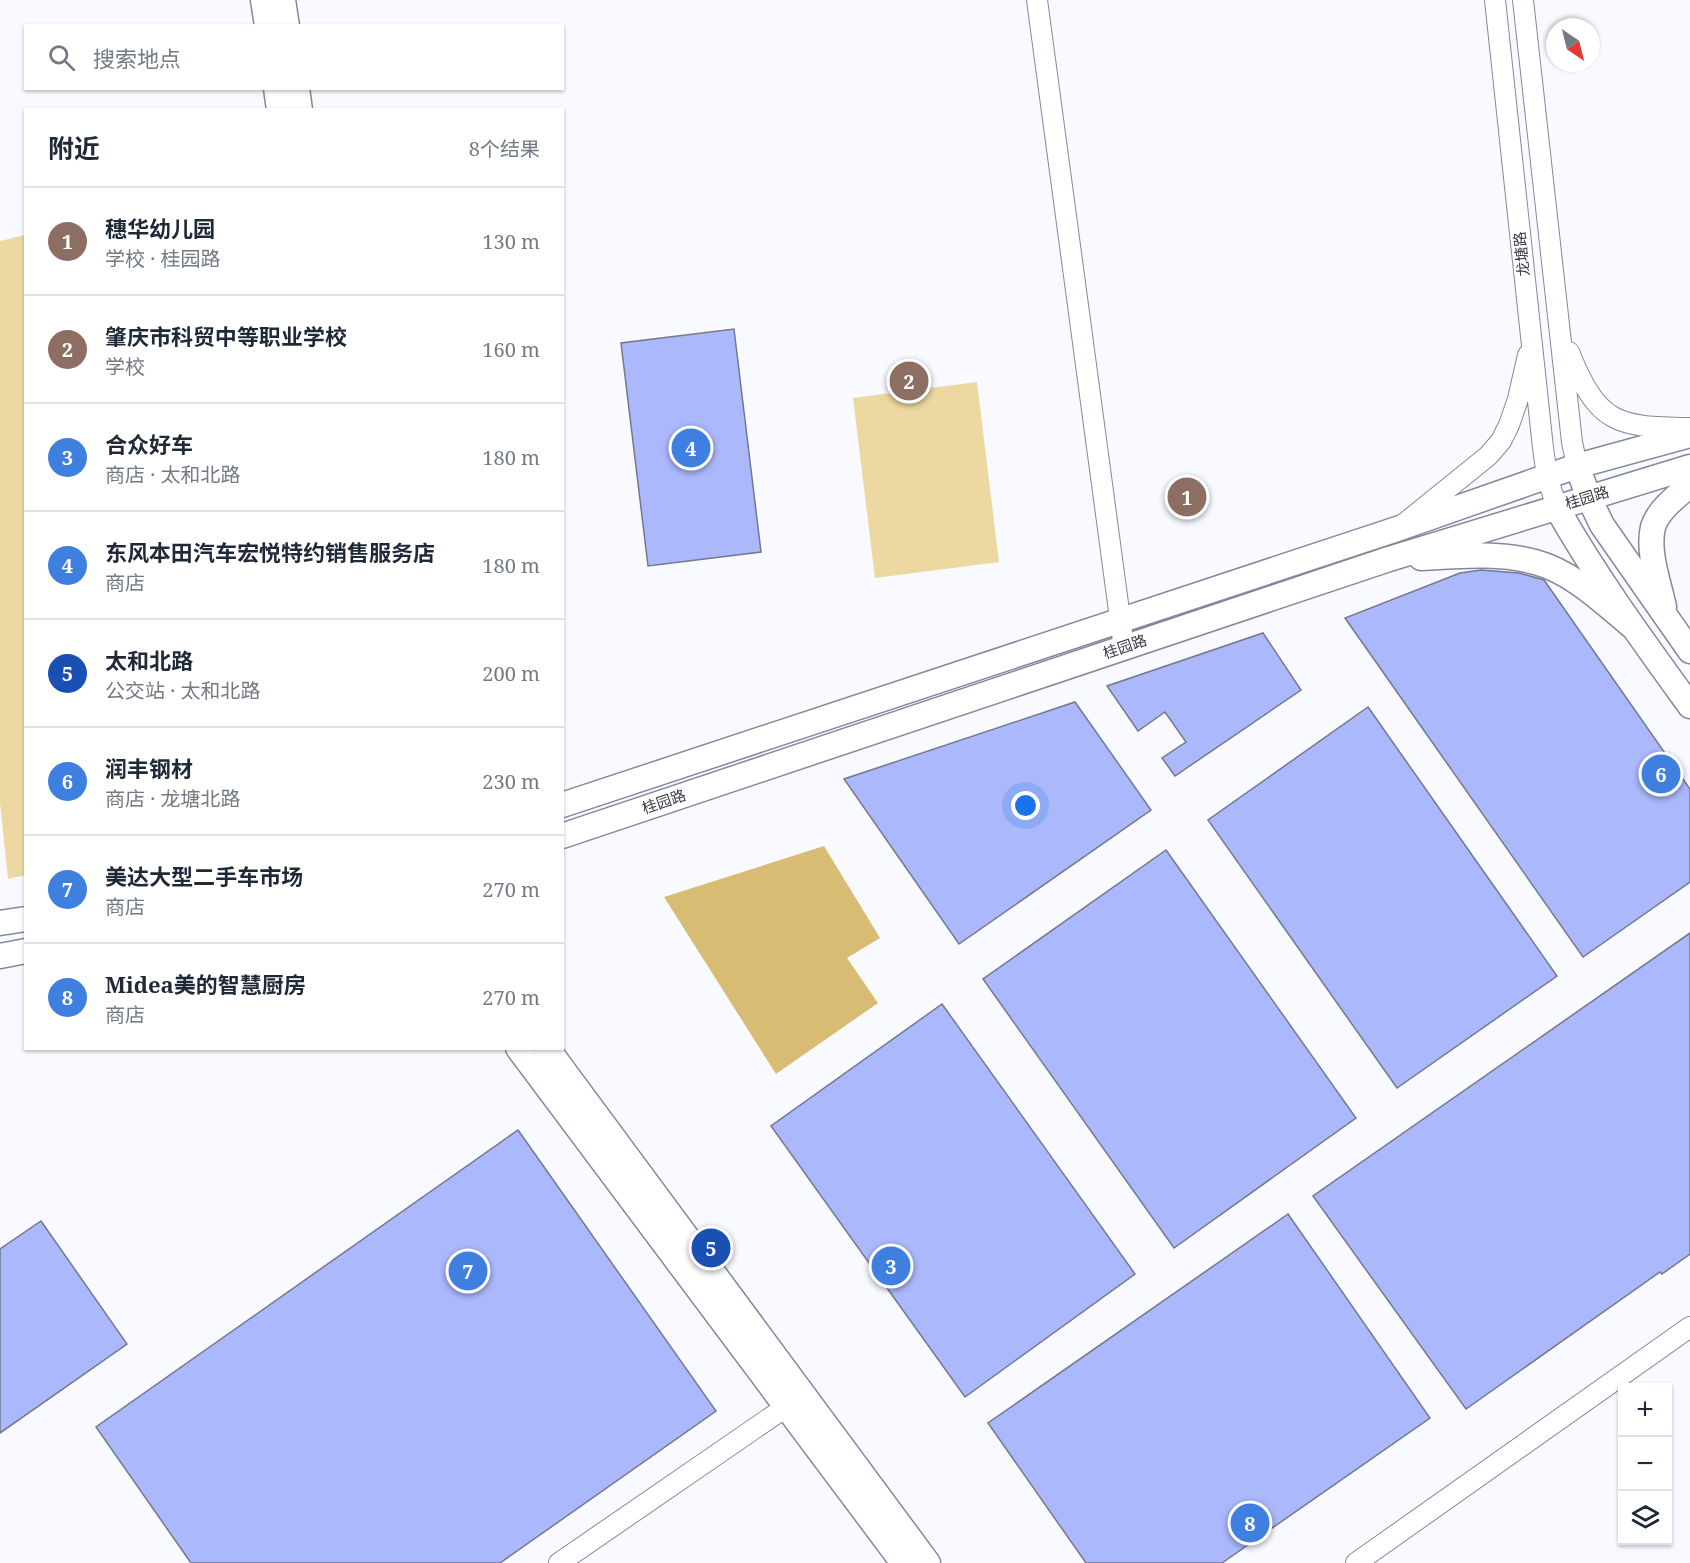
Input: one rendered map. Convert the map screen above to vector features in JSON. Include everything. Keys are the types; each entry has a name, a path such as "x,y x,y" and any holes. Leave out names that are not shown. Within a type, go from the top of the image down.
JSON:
{"main road":[{"path":"263,0 267,24"},
{"path":"283,0 287,24"},
{"path":"276,90 279,108"},
{"path":"297,90 300,108"},
{"path":"564,804 1397,529 1577,466 1690,435"},
{"path":"1577,466 1602,525 1690,651"},
{"name":"桂园路","path":"564,835 1389,559 1690,467"},
{"path":"1667,618 1652,546 1653,527 1661,512 1690,484"},
{"path":"1557,508 1573,537 1634,628 1690,706"},
{"path":"1389,559 1504,556 1536,562 1588,590 1634,628"},
{"path":"0,923 24,919"},
{"path":"0,956 24,951"},
{"path":"520,1050 795,1401 928,1563"},
{"path":"548,1050 795,1401 903,1563"}],"street":[{"path":"1036,0 1124,648"},
{"name":"龙塘路","path":"1495,0 1547,476 1557,508"},
{"path":"1523,0 1572,442 1577,466"},
{"path":"1560,329 1582,385 1594,402 1608,414 1625,423 1647,428 1690,429"},
{"path":"1397,529 1488,456 1500,441 1509,426 1518,399 1532,341"},
{"path":"1356,1563 1690,1327"},
{"path":"559,1563 795,1401"}],"shaded area":[{"path":"24,235 24,875 8,879 0,803 0,241"},
{"path":"977,382 999,562 875,578 853,398"},
{"path":"824,846 880,938 847,958 878,1003 776,1074 664,897"}],"building":[{"path":"734,329 761,552 648,566 621,343"},
{"path":"1481,570 1519,573 1544,580 1690,789 1690,882 1583,957 1345,618 1460,573"},
{"path":"1263,633 1301,690 1175,776 1162,758 1186,742 1165,712 1138,731 1107,686"},
{"path":"1075,702 1151,810 959,944 844,779"},
{"path":"1368,707 1557,976 1397,1088 1208,820"},
{"path":"1166,850 1356,1118 1174,1248 983,979"},
{"path":"1690,933 1690,1254 1662,1274 1660,1272 1466,1409 1313,1196"},
{"path":"942,1004 1135,1274 965,1397 771,1126"},
{"path":"518,1130 716,1411 500,1563 191,1563 96,1427"},
{"path":"1288,1214 1430,1418 1222,1563 1086,1563 988,1423"},
{"path":"41,1221 127,1344 0,1433 0,1249"}],"place":[{"name":"肇庆市科贸中等职业学校","path":"909,381"},
{"name":"东风本田汽车宏悦特约销售服务店","path":"691,448"},
{"name":"穗华幼儿园","path":"1187,497"},
{"name":"润丰钢材","path":"1661,774"},
{"name":"太和北路","path":"711,1248"},
{"name":"合众好车","path":"891,1266"},
{"name":"美达大型二手车市场","path":"468,1271"},
{"name":"Midea美的智慧厨房","path":"1250,1523"}]}
